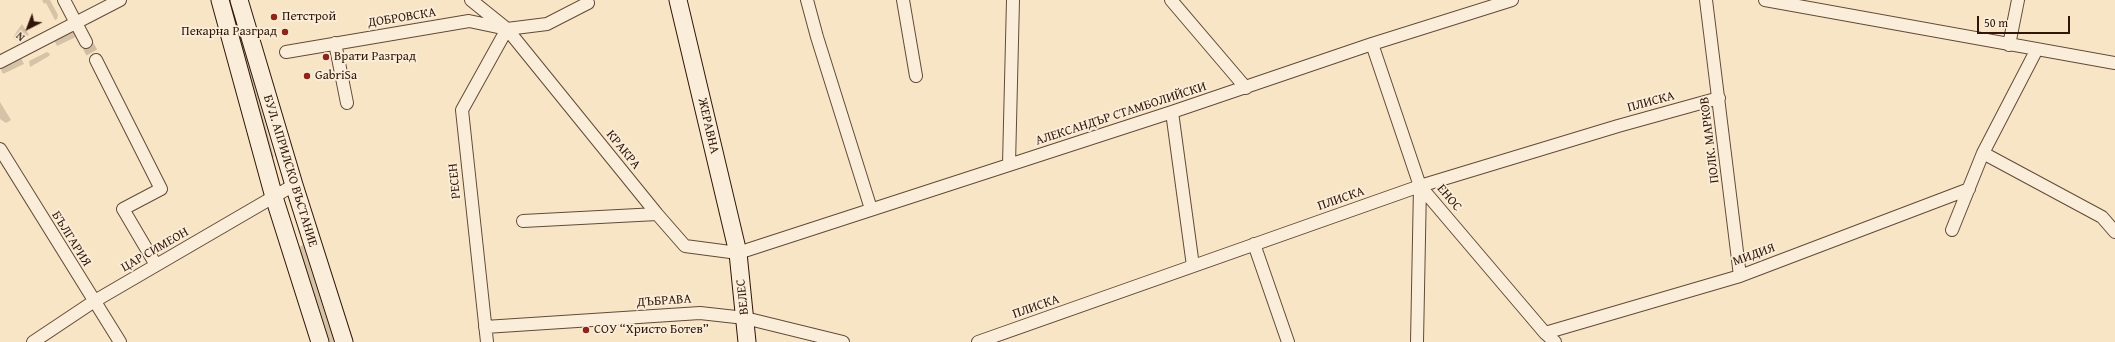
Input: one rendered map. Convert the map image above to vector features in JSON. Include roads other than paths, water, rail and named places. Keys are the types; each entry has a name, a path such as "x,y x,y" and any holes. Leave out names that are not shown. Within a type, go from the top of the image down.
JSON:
{"street":[{"path":"64,0 86,42"},
{"path":"0,62 120,0"},
{"name":"БУЛ. АПРИЛСКО ВЪСТАНИЕ","path":"220,0 274,197 320,342"},
{"name":"БУЛ. АПРИЛСКО ВЪСТАНИЕ","path":"239,0 294,186 344,342"},
{"name":"КРАКРА","path":"471,0 507,29 656,214 685,246 738,253"},
{"name":"ЖЕРАВНА","path":"678,0 738,253"},
{"path":"807,0 817,38 871,209"},
{"path":"903,0 916,76"},
{"path":"1009,164 1013,0"},
{"path":"1171,0 1246,88"},
{"name":"АЛЕКСАНДЪР СТАМБОЛИЙСКИ","path":"738,253 1246,88 1372,44 1512,0"},
{"name":"ПОЛК. МАРКОВ","path":"1706,0 1740,276"},
{"path":"1765,0 2037,50 2115,62"},
{"path":"2009,45 2018,0"},
{"name":"ДОБРОВСКА","path":"286,52 469,21 507,29 547,24 588,2"},
{"name":"РЕСЕН","path":"487,342 462,110 507,29"},
{"path":"335,43 347,103"},
{"name":"ЕНОС","path":"1372,44 1420,186 1545,333 1555,342"},
{"path":"1952,230 1983,153 2037,50"},
{"path":"96,60 162,189 123,209 156,266"},
{"name":"ПЛИСКА","path":"980,342 1420,186 1618,126 1719,98"},
{"path":"1172,112 1193,266"},
{"name":"БЪЛГАРИЯ","path":"0,150 93,302 120,342"},
{"path":"1983,153 2102,217 2115,232"},
{"name":"ЦАР СИМЕОН","path":"33,342 93,302 294,186"},
{"path":"1417,342 1420,186"},
{"name":"МИДИЯ","path":"1545,333 1740,276 1968,189"},
{"path":"523,221 656,214"},
{"path":"1254,244 1288,342"},
{"name":"ВЕЛЕС","path":"738,253 747,342"},
{"name":"ДЪБРАВА","path":"485,327 700,313 745,318 843,342"}],"tunnel":[{"path":"86,42 96,60"}],"place":[{"name":"Петстрой","path":"274,17"},
{"name":"Пекарна Разград","path":"285,32"},
{"name":"Врати Разград","path":"326,57"},
{"name":"GabriSa","path":"307,76"},
{"name":"СОУ “Христо Ботев”","path":"586,330"}]}
